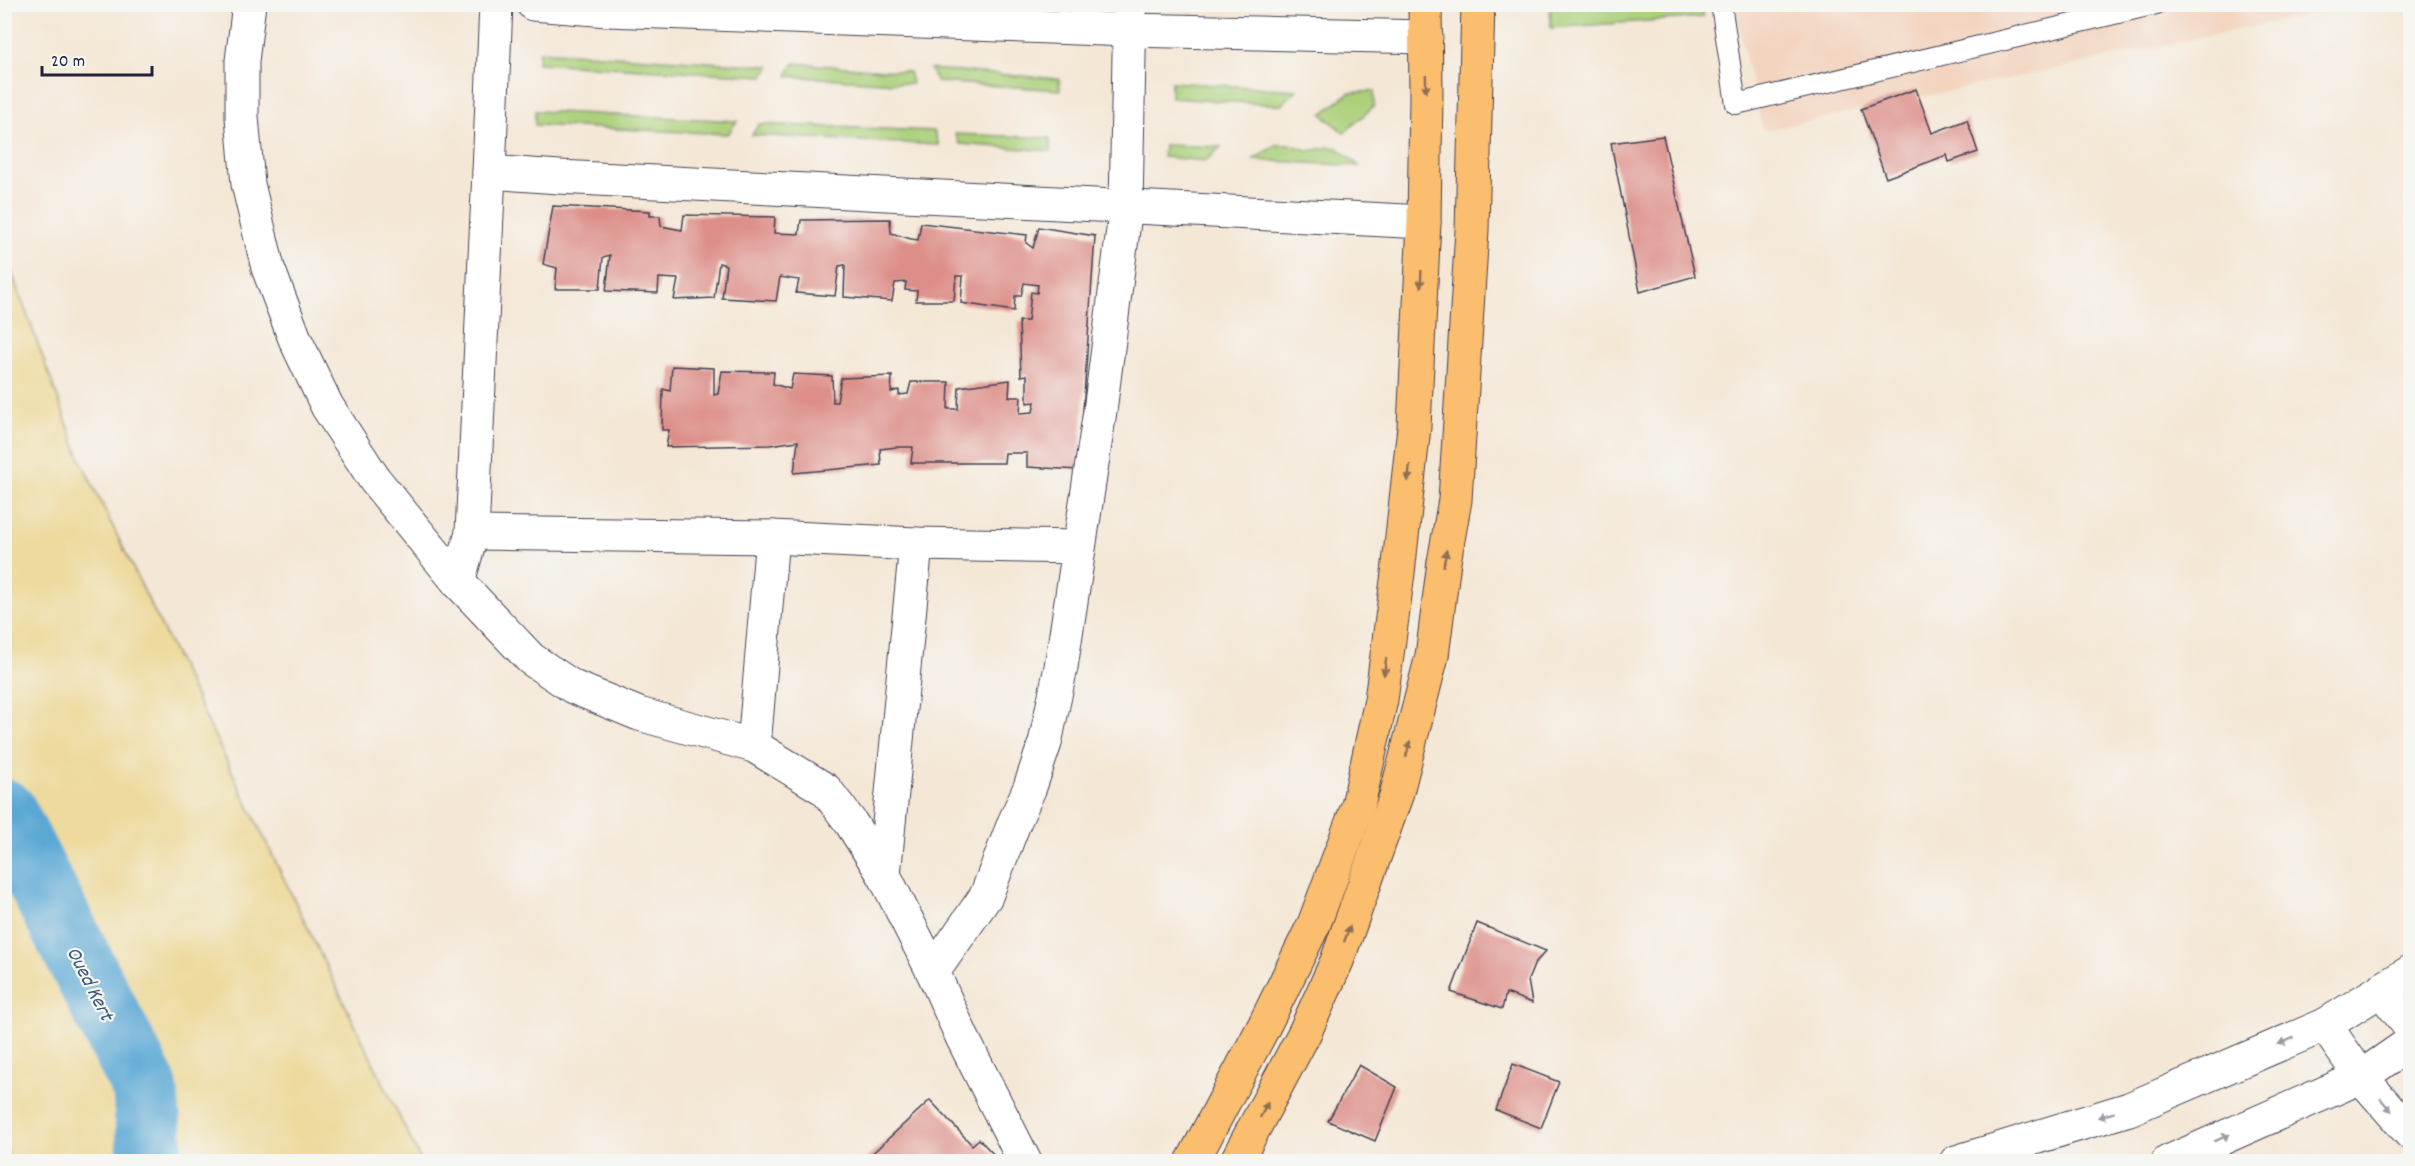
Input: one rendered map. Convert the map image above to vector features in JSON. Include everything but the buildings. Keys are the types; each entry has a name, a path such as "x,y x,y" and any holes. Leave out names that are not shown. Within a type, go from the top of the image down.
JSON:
{"main road":[{"path":"1192,1161 1221,1109 1314,924 1358,806 1381,700 1400,562 1414,427 1424,222 1425,4"},
{"path":"1236,1161 1305,1032 1338,961 1396,796 1432,656 1444,562 1455,500 1472,230 1478,4"}],"street":[{"path":"249,4 242,61 242,117 248,184 268,268 295,339 327,406 375,480 458,582 531,659 573,687 639,714 754,746 826,790 851,823 884,875 1025,1161"},
{"path":"458,582 472,533 495,4"},
{"path":"533,4 608,10 1130,17 1426,37"},
{"path":"933,972 986,896 1045,743 1061,668 1100,411 1126,206 1130,17"},
{"path":"489,172 1424,222"},
{"path":"472,533 772,537 916,544 1079,546"},
{"path":"754,746 772,537"},
{"path":"884,875 916,544"},
{"path":"1956,1161 2129,1109 2325,1025 2410,972"},
{"path":"2381,990 2410,1027"},
{"path":"2325,1025 2361,1077 2410,1133"},
{"path":"2168,1161 2361,1077 2410,1043"}],"lane":[{"path":"1721,4 1736,104 2156,4"}],"shaded area":[{"path":"1733,4 2354,5 1763,131"}],"green space":[{"path":"1550,5 1700,5 1703,17 1551,28"},
{"path":"539,51 770,66 763,76 538,63"},
{"path":"794,63 909,72 912,84 787,76"},
{"path":"930,69 1059,79 1060,90 937,82"},
{"path":"1171,82 1297,90 1281,105 1171,98"},
{"path":"1374,91 1374,106 1344,133 1322,114 1349,93"},
{"path":"535,111 737,121 728,134 535,125"},
{"path":"759,124 934,131 939,145 752,135"},
{"path":"955,134 1050,138 1051,151 960,144"},
{"path":"1164,145 1221,147 1205,161 1163,157"},
{"path":"1276,145 1292,145 1309,151 1329,147 1338,148 1359,166 1253,160"}],"sand":[{"path":"5,255 81,461 421,1161 11,1161 4,1145"}],"waterway":[{"name":"Oued Kert","path":"4,812 145,1088 151,1162"}]}
